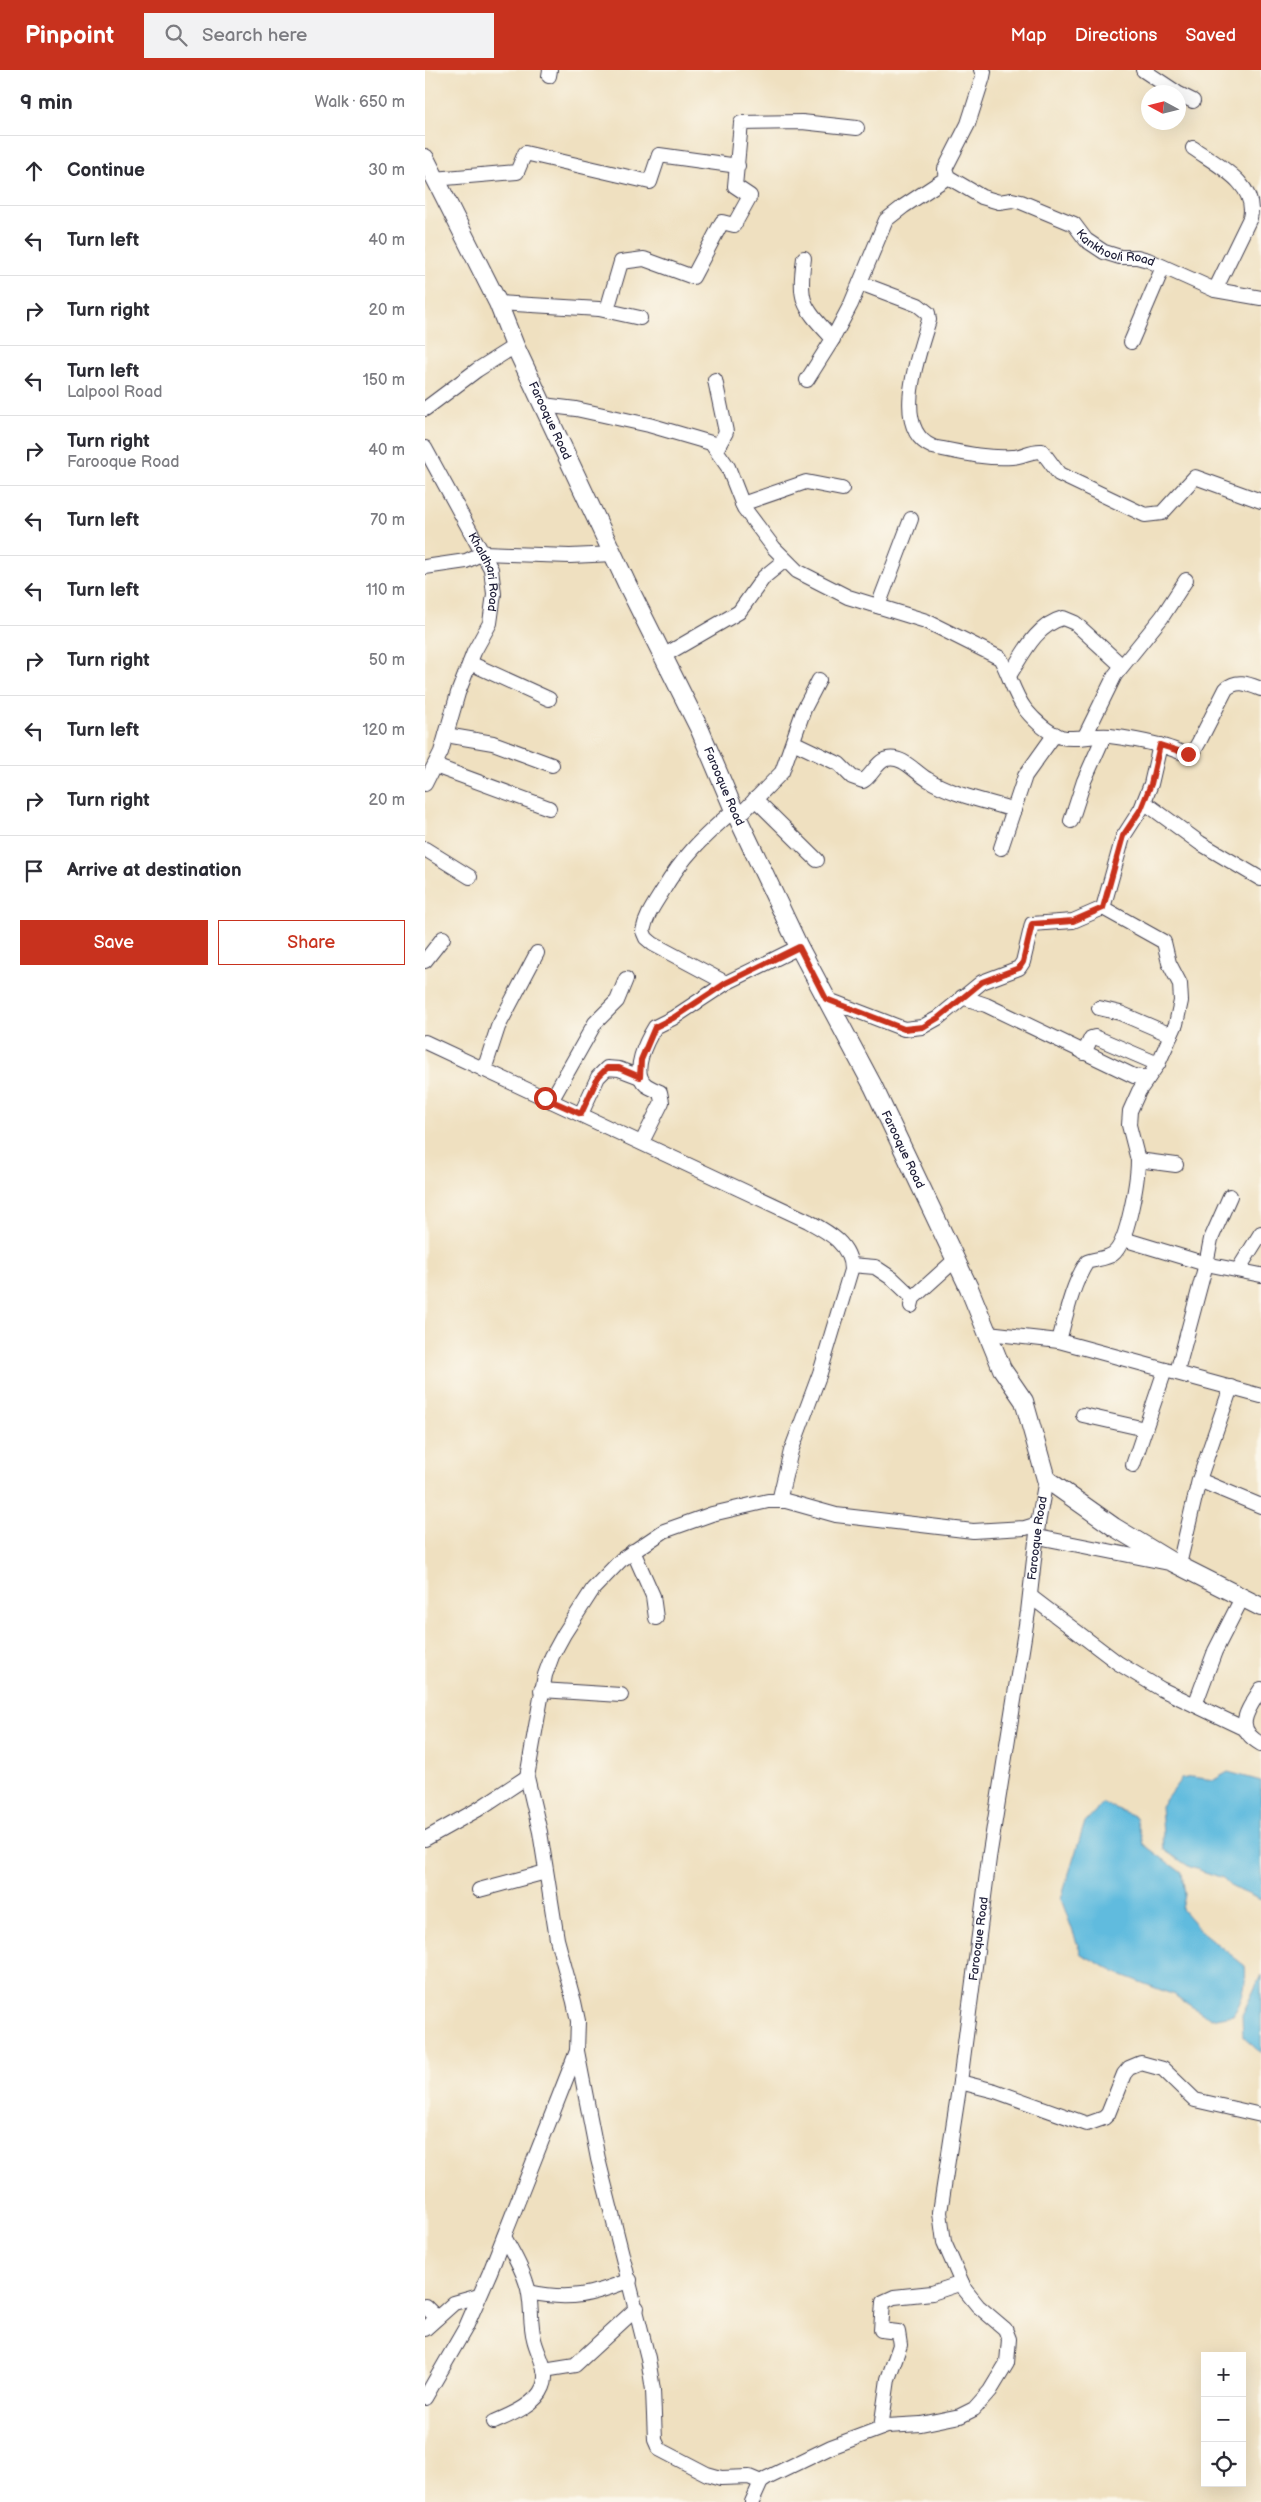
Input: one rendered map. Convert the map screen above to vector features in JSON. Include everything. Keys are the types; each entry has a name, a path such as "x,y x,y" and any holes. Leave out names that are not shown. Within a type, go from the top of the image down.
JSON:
{"main road":[{"name":"Farooque Road","path":"425,158 434,179 499,303 515,346 613,554 700,730 736,814 799,947 873,1086 955,1260 1002,1369 1024,1401 1046,1479"},
{"path":"1046,1479 1113,1527 1179,1565 1261,1607"}],"street":[{"path":"807,380 833,339 860,283 886,220 948,178 945,169 973,110 984,72 981,70"},
{"path":"1143,70 1165,85"},
{"path":"1186,98 1193,101"},
{"path":"607,310 621,262 644,259 693,277 721,222 734,226 750,196 735,186 741,123 802,122 857,128"},
{"path":"1193,148 1237,180 1246,190 1253,206 1250,218 1215,290"},
{"path":"434,179 517,172 525,153 650,182 659,155 737,166"},
{"name":"Kankhooli Road","path":"948,178 967,190 991,201 1021,202 1074,224 1086,240 1103,252 1120,257 1137,256 1215,290 1261,298"},
{"path":"804,258 801,291 805,306 833,339"},
{"path":"1131,342 1163,267"},
{"path":"860,283 918,305 928,313 929,320 915,368 910,412 915,431 923,444 948,450 1006,457 1042,451 1047,455 1055,471 1059,474 1145,516 1162,513 1195,477 1261,501"},
{"path":"499,303 607,310 640,318"},
{"path":"425,410 477,370 515,346"},
{"path":"715,380 727,432 716,450"},
{"path":"543,406 576,409 649,424 711,443 728,467 742,504 754,522 785,560 797,571 811,580 848,597 926,621 1000,658 1009,676 1012,688 1027,711 1042,726 1055,734 1068,738 1104,736 1160,745 1188,754 1195,749 1199,742 1225,689 1231,684 1242,682 1261,689"},
{"name":"Khaldhari Road","path":"425,448 491,569 494,594 489,623 470,663 435,766 425,784"},
{"path":"742,504 806,482 842,488"},
{"path":"878,606 911,519"},
{"path":"425,567 466,561 483,553 570,556 613,554"},
{"path":"663,656 739,612 764,577 785,560"},
{"path":"1085,736 1121,665 1152,631 1185,580"},
{"path":"1009,676 1037,634 1047,625 1063,618 1075,623 1121,665"},
{"path":"470,663 549,699"},
{"path":"726,983 653,944 643,931 649,913 681,862 693,847 755,799 782,772 804,709 819,680"},
{"path":"1001,848 1025,776 1055,734"},
{"path":"446,736 493,743 551,765"},
{"path":"1071,821 1084,781 1104,736"},
{"path":"793,742 839,764 856,780 863,782 883,760 893,758 903,762 932,782 1014,810"},
{"path":"1103,908 1123,836 1144,802 1151,784 1160,745"},
{"path":"435,766 549,808"},
{"path":"755,799 817,860"},
{"path":"1144,802 1200,843 1261,878"},
{"path":"425,849 470,877"},
{"path":"826,999 866,1016 910,1030 923,1027 938,1018 982,982 1019,968 1023,962 1032,924 1073,921 1103,908"},
{"path":"1059,1341 1069,1305 1082,1270 1087,1262 1113,1254 1123,1239 1136,1190 1138,1160 1129,1125 1130,1111 1139,1091 1157,1064 1179,1014 1180,984 1169,963 1164,942 1103,908"},
{"path":"425,961 443,938"},
{"path":"640,1077 641,1060 655,1027 673,1018 726,983 799,947"},
{"path":"484,1070 501,1019 537,954"},
{"path":"551,1101 595,1024 617,1000 626,979"},
{"path":"962,997 986,1005 1134,1076 1148,1078"},
{"path":"1099,1008 1120,1013 1171,1035"},
{"path":"1084,1053 1091,1038 1095,1037 1157,1064"},
{"path":"425,1042 641,1142 830,1234 845,1248 851,1265 820,1373 791,1451 779,1500"},
{"path":"581,1114 598,1077 607,1068 619,1068 640,1077 646,1085 660,1092 663,1096 662,1102 641,1142"},
{"path":"1138,1160 1176,1165"},
{"path":"1133,1465 1145,1429 1171,1371 1206,1264 1211,1239 1230,1196"},
{"path":"1239,1270 1261,1233"},
{"path":"1123,1239 1206,1264 1261,1275"},
{"path":"851,1265 875,1267 893,1278 912,1302 955,1260"},
{"path":"988,1333 1059,1341 1261,1396"},
{"path":"752,2502 761,2482 749,2476 721,2478 707,2474 659,2449 654,2432 653,2390 648,2358 599,2158 577,2051 578,2021 575,2002 557,1939 540,1832 527,1777 541,1690 552,1656 577,1612 607,1573 633,1551 664,1531 689,1521 755,1503 779,1500 836,1515 973,1531 1025,1528 1179,1565 1199,1480 1231,1387"},
{"path":"1083,1415 1145,1429"},
{"name":"Farooque Road","path":"761,2482 831,2447 881,2428 960,2416 974,2408 990,2391 1003,2369 1009,2349 1009,2339 1005,2329 978,2306 962,2283 945,2242 940,2212 961,2082 989,1858 1030,1596 1046,1479"},
{"path":"1199,1480 1261,1506"},
{"path":"633,1551 653,1596 657,1618"},
{"path":"1030,1596 1118,1663 1161,1689 1245,1729"},
{"path":"1195,1706 1215,1651 1242,1598"},
{"path":"1261,1689 1246,1714 1245,1729 1247,1736 1261,1744"},
{"path":"541,1690 621,1695"},
{"path":"425,1839 477,1810 527,1777"},
{"path":"479,1890 546,1872"},
{"path":"425,2398 465,2327 479,2296 577,2051"},
{"path":"961,2082 1087,2124 1104,2118 1108,2114 1124,2074 1129,2068 1136,2064 1149,2063 1163,2069 1195,2100 1261,2115"},
{"path":"493,2422 520,2410 534,2399 543,2387 544,2370 532,2332 529,2292 525,2279 504,2237"},
{"path":"529,2292 554,2297 574,2297 610,2288 630,2280"},
{"path":"881,2428 889,2379 900,2346 898,2332 880,2328 881,2305 891,2298 932,2293 962,2283"},
{"path":"425,2330 454,2303 479,2296"},
{"path":"425,2306 437,2318"},
{"path":"544,2370 575,2365 637,2308"}],"water":[{"path":"1228,1772 1261,1781 1261,1900 1232,1887 1223,1878 1190,1867 1164,1850 1161,1806 1181,1779 1192,1777 1214,1780"},
{"path":"1103,1803 1136,1817 1143,1844 1182,1873 1185,1895 1182,1909 1202,1932 1245,1966 1243,1992 1233,2015 1211,2019 1174,1995 1119,1974 1081,1954 1061,1899 1085,1822"},
{"path":"1261,1975 1261,2053 1243,2037 1242,2015"}],"route":[{"path":"545,1098 581,1114 598,1077 607,1068 619,1068 640,1077 641,1060 655,1027 673,1018 726,983 799,947 826,999 866,1016 904,1029 910,1030 923,1027 938,1018 972,988 982,982 1019,968 1023,962 1032,924 1073,921 1084,914 1103,908 1123,836 1141,809 1151,784 1160,745 1188,754"}]}
